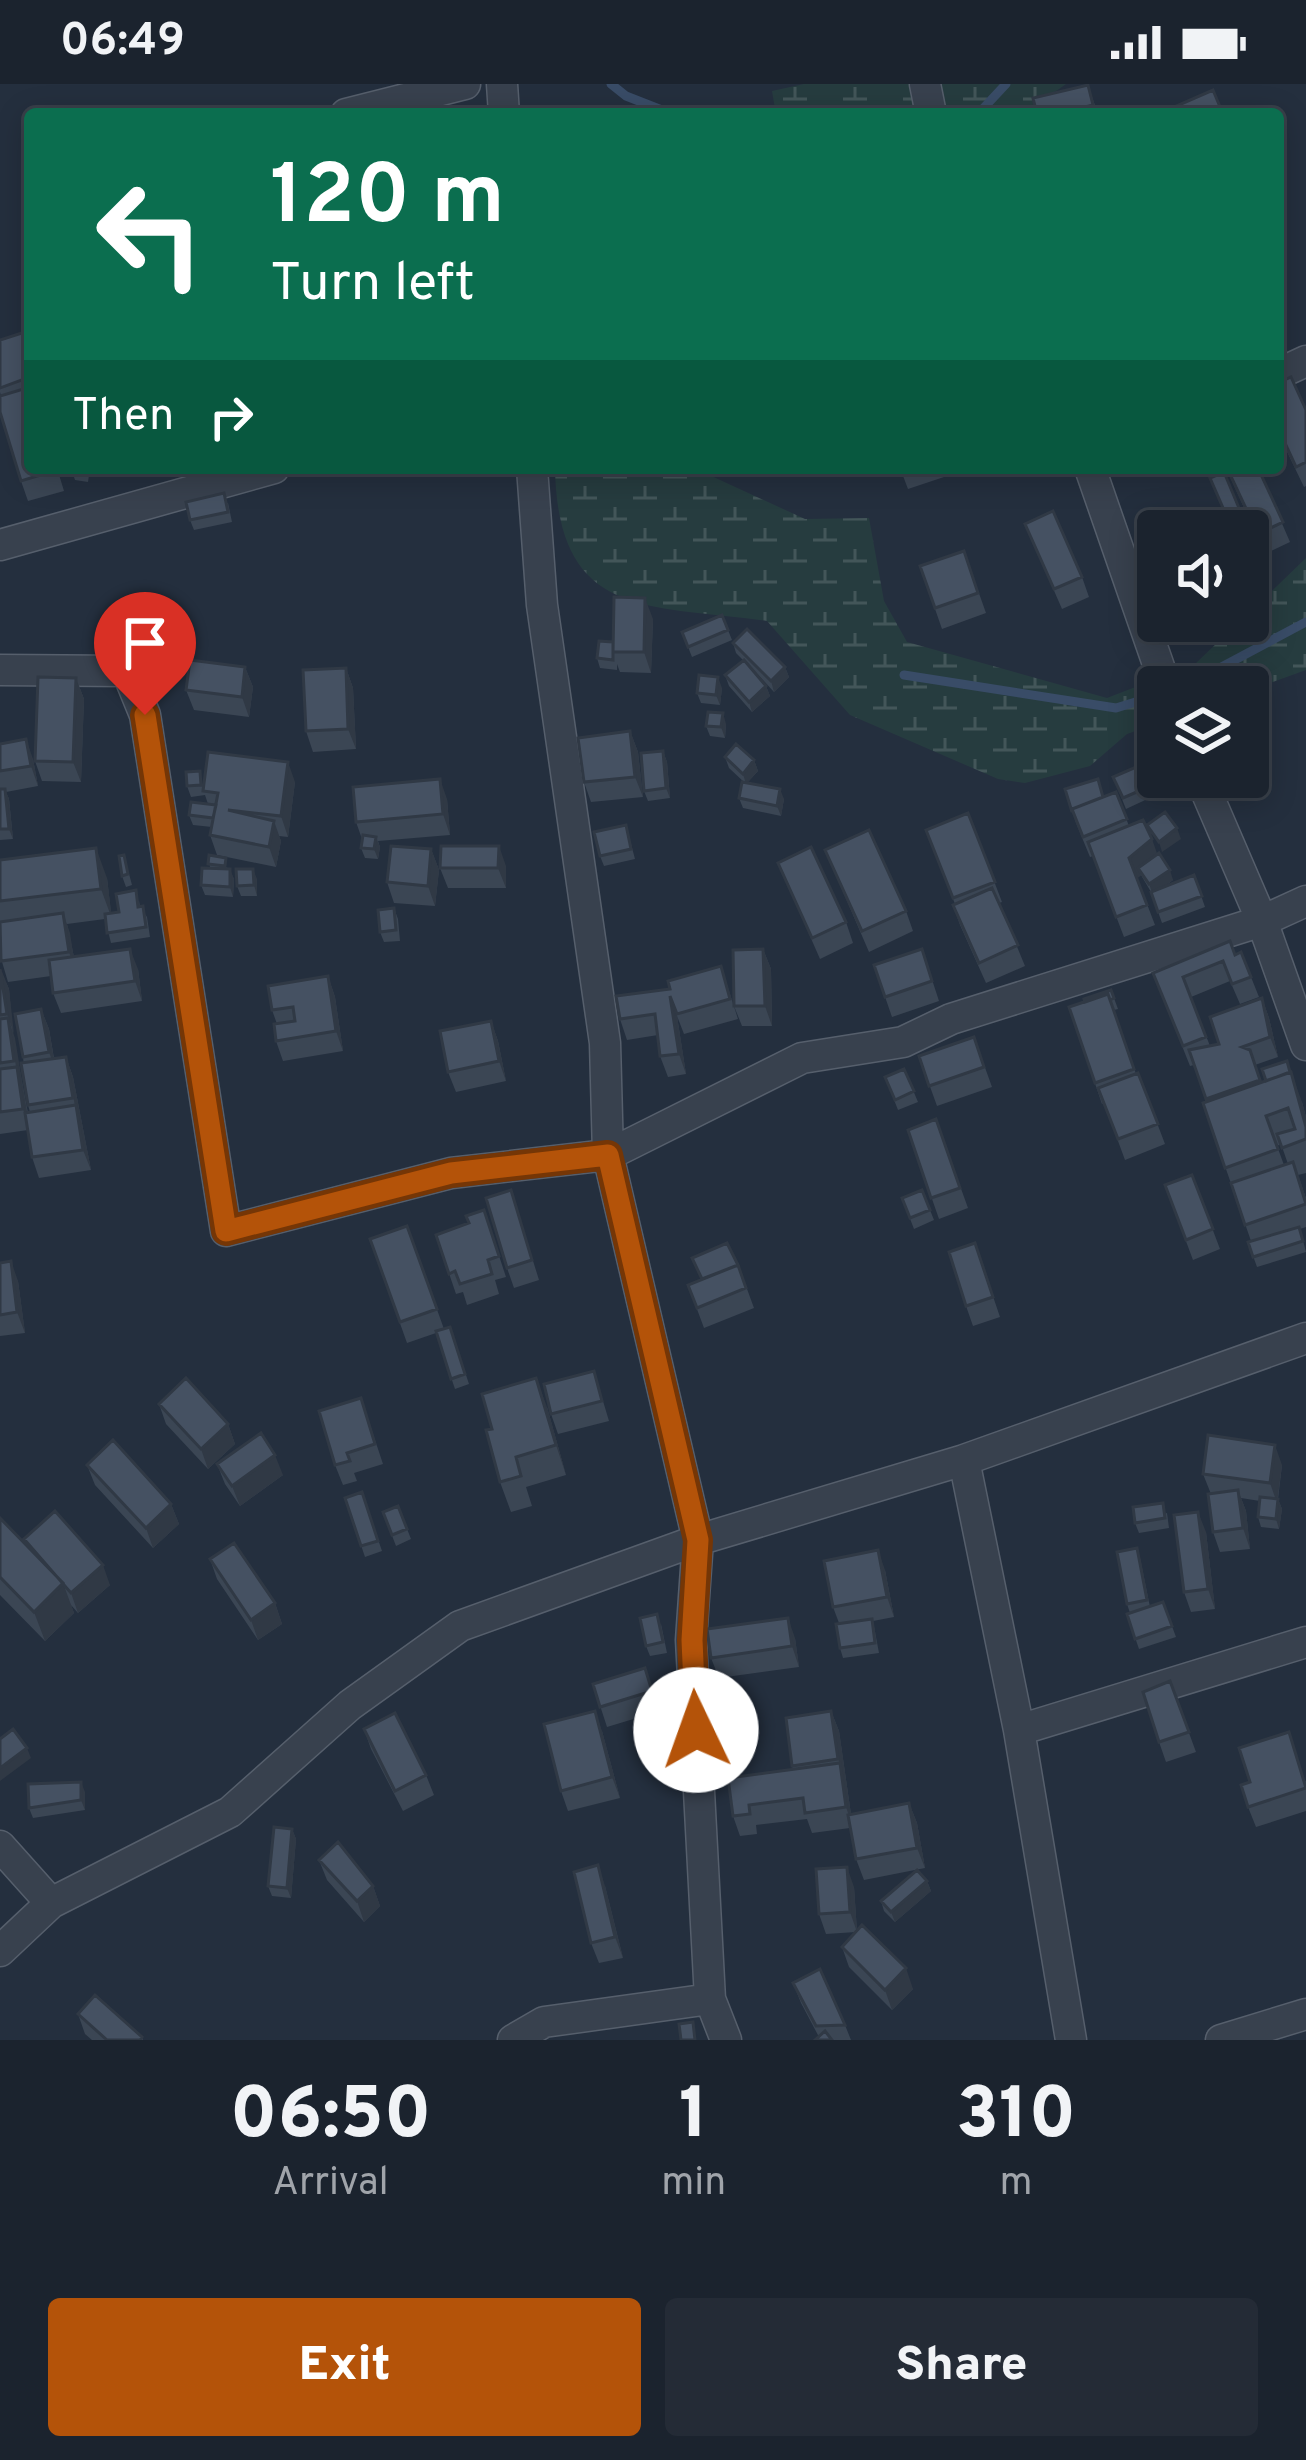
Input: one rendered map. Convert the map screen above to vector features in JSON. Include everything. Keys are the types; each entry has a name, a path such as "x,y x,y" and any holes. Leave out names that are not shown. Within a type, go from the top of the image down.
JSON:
{"street":[{"path":"370,108 465,84"},
{"path":"0,545 253,474"},
{"path":"532,474 542,605 605,1043 608,1155 698,1540 692,1640 710,1999 726,2040"},
{"path":"1092,474 1159,666"},
{"path":"0,670 127,671 145,715 226,1231 451,1173 608,1155 802,1058 903,1042 950,1019 1262,921 1306,901"},
{"path":"1209,798 1262,921 1306,1046"},
{"path":"0,1951 51,1904 230,1812 350,1705 460,1626 698,1540 964,1460 1306,1338"},
{"path":"964,1460 1018,1730 1071,2040"},
{"path":"1018,1730 1306,1642"},
{"path":"0,1846 51,1904"},
{"path":"513,2040 544,2022 710,1999"},
{"path":"1221,2040 1306,2014"}],"green space":[{"path":"804,84 1066,84 1032,108 775,108 772,91"},
{"path":"556,474 707,474 805,519 869,518 884,601 907,642 1107,698 1137,686 1137,730 1090,766 1025,783 998,779 850,715 767,621 648,605 617,595 592,579 573,554 560,518"},
{"path":"1306,558 1306,670 1269,683 1269,666 1190,666 1218,642 1269,642 1269,594"}],"building":[{"path":"1088,85 1093,105 1036,108 1033,98"},
{"path":"1213,90 1220,108 1174,108"},
{"path":"24,332 24,379 0,388 0,340"},
{"path":"1291,377 1306,410 1306,462 1296,467 1284,441 1284,380"},
{"path":"24,389 24,474 44,474 21,481 0,412 0,396"},
{"path":"1219,474 1225,474 1240,510 1224,510 1210,478"},
{"path":"1230,474 1261,474 1283,522 1269,529 1269,510 1247,510"},
{"path":"224,493 228,512 190,520 186,502"},
{"path":"1053,511 1082,577 1054,589 1025,524"},
{"path":"964,551 978,593 935,608 920,566"},
{"path":"614,597 645,598 644,652 613,652"},
{"path":"722,615 728,630 688,647 682,632"},
{"path":"747,629 785,667 771,681 733,643"},
{"path":"599,641 613,642 613,660 597,658"},
{"path":"190,660 245,667 242,697 186,690"},
{"path":"744,660 766,686 749,702 725,675"},
{"path":"346,668 348,729 306,731 303,670"},
{"path":"699,675 718,677 716,695 697,693"},
{"path":"38,677 76,678 73,762 35,761"},
{"path":"708,712 723,713 721,727 706,726"},
{"path":"630,731 635,777 584,782 578,738"},
{"path":"26,739 31,766 0,771 0,744"},
{"path":"736,744 754,760 743,774 725,757"},
{"path":"663,751 666,788 644,791 641,753"},
{"path":"208,752 288,762 281,816 228,810 274,821 269,847 210,835 218,793 203,791"},
{"path":"1137,767 1137,792 1123,798 1113,777"},
{"path":"200,771 201,785 187,786 186,772"},
{"path":"440,779 443,814 356,822 353,787"},
{"path":"1098,779 1103,797 1072,812 1065,789"},
{"path":"742,782 780,789 777,806 739,798"},
{"path":"0,789 5,789 9,829 0,829"},
{"path":"1116,792 1127,819 1083,837 1072,809"},
{"path":"191,802 216,805 213,818 189,815"},
{"path":"1165,812 1177,828 1159,842 1147,825"},
{"path":"968,813 995,882 953,898 926,830"},
{"path":"1143,820 1152,839 1129,858 1147,905 1116,917 1088,842"},
{"path":"626,825 631,849 600,856 594,832"},
{"path":"869,830 906,911 862,931 825,850"},
{"path":"363,835 376,837 374,849 361,848"},
{"path":"391,846 431,849 428,886 387,882"},
{"path":"441,846 499,846 498,868 440,868"},
{"path":"811,847 846,922 812,938 778,863"},
{"path":"96,848 101,889 0,901 0,860"},
{"path":"1159,853 1170,870 1149,884 1138,868"},
{"path":"124,855 128,874 122,876 119,856"},
{"path":"209,855 226,858 225,866 208,864"},
{"path":"202,868 230,869 230,887 201,885"},
{"path":"236,869 253,869 254,885 237,886"},
{"path":"1194,875 1202,896 1158,912 1151,892"},
{"path":"992,888 1018,945 979,963 953,905"},
{"path":"136,890 146,927 107,933 105,914 119,912 116,894"},
{"path":"394,908 396,930 380,932 378,910"},
{"path":"63,913 69,952 1,961 0,922"},
{"path":"1230,941 1235,955 1241,952 1251,977 1232,984 1223,961 1183,977 1206,1037 1183,1046 1153,973"},
{"path":"130,949 135,981 53,993 49,960"},
{"path":"763,949 765,1006 734,1006 733,950"},
{"path":"922,949 932,981 885,997 874,965"},
{"path":"721,966 730,999 677,1014 670,996 679,1054 660,1056 655,1014 620,1019 616,996 670,989 668,981"},
{"path":"0,969 7,1014 0,1015"},
{"path":"328,976 336,1031 276,1041 274,1024 295,1021 293,1007 272,1010 268,986"},
{"path":"1111,990 1114,998 1110,1000 1108,994 1085,1002 1084,999"},
{"path":"1108,994 1134,1069 1095,1083 1069,1007"},
{"path":"1262,998 1270,1037 1242,1047 1250,1050 1260,1080 1206,1099 1189,1050 1219,1044 1210,1017"},
{"path":"41,1009 49,1052 23,1057 15,1014"},
{"path":"8,1018 14,1061 0,1063 0,1019"},
{"path":"491,1021 499,1061 448,1072 440,1031"},
{"path":"974,1037 984,1067 929,1086 919,1056"},
{"path":"66,1057 73,1098 28,1105 21,1063"},
{"path":"1287,1061 1290,1072 1266,1081 1262,1069"},
{"path":"17,1067 23,1109 0,1112 0,1069"},
{"path":"904,1069 914,1091 895,1100 885,1077"},
{"path":"1291,1072 1306,1139 1282,1148 1277,1134 1295,1129 1288,1108 1266,1116 1278,1149 1225,1168 1203,1103"},
{"path":"1138,1073 1158,1124 1118,1139 1098,1088"},
{"path":"76,1105 83,1150 32,1157 25,1113"},
{"path":"936,1119 960,1188 931,1198 908,1130"},
{"path":"1293,1162 1306,1204 1245,1225 1231,1183"},
{"path":"1192,1175 1213,1229 1186,1240 1165,1185"},
{"path":"511,1190 532,1260 507,1268 486,1198"},
{"path":"922,1190 930,1210 910,1218 902,1198"},
{"path":"484,1210 499,1256 488,1260 492,1274 460,1284 455,1271 449,1274 436,1235 469,1223 466,1216"},
{"path":"407,1226 437,1309 400,1322 370,1239"},
{"path":"1299,1227 1303,1241 1253,1257 1248,1242"},
{"path":"727,1243 738,1265 702,1279 692,1258"},
{"path":"975,1243 993,1297 966,1306 949,1252"},
{"path":"11,1261 17,1312 0,1315 0,1263"},
{"path":"738,1265 746,1288 697,1308 688,1285"},
{"path":"450,1327 465,1374 451,1379 436,1331"},
{"path":"594,1371 602,1401 551,1414 544,1384"},
{"path":"186,1378 228,1424 201,1449 159,1404"},
{"path":"536,1378 556,1445 516,1457 521,1476 500,1482 482,1394"},
{"path":"361,1398 375,1444 347,1453 350,1461 335,1465 319,1411"},
{"path":"261,1433 275,1455 232,1486 217,1464"},
{"path":"1208,1435 1275,1445 1270,1483 1203,1474"},
{"path":"113,1440 171,1504 146,1528 87,1465"},
{"path":"1238,1490 1243,1528 1213,1532 1208,1494"},
{"path":"362,1492 378,1541 361,1546 345,1498"},
{"path":"1260,1497 1278,1499 1276,1519 1258,1517"},
{"path":"1163,1503 1165,1518 1135,1523 1133,1507"},
{"path":"398,1506 407,1529 392,1535 383,1512"},
{"path":"55,1511 103,1565 71,1593 24,1539"},
{"path":"1198,1512 1208,1589 1184,1592 1174,1515"},
{"path":"0,1518 63,1583 34,1612 0,1577"},
{"path":"234,1543 275,1603 251,1620 210,1559"},
{"path":"1137,1548 1147,1600 1127,1604 1117,1552"},
{"path":"878,1550 887,1597 833,1607 824,1561"},
{"path":"1163,1602 1172,1626 1135,1639 1127,1614"},
{"path":"657,1614 663,1642 646,1646 640,1618"},
{"path":"788,1618 792,1646 711,1658 707,1629"},
{"path":"872,1619 875,1643 840,1648 836,1624"},
{"path":"645,1668 652,1691 600,1707 593,1684"},
{"path":"1170,1681 1189,1732 1159,1742 1143,1692"},
{"path":"595,1711 612,1777 561,1791 544,1724"},
{"path":"831,1711 838,1759 792,1766 786,1718"},
{"path":"395,1713 426,1775 395,1791 364,1729"},
{"path":"13,1729 27,1748 0,1768 0,1739"},
{"path":"1289,1732 1306,1788 1248,1807 1241,1785 1250,1782 1239,1748"},
{"path":"840,1763 846,1807 805,1813 803,1798 749,1805 750,1814 733,1816 728,1778"},
{"path":"81,1782 81,1800 29,1808 28,1784"},
{"path":"909,1803 917,1848 856,1859 848,1815"},
{"path":"274,1827 292,1829 287,1888 268,1886"},
{"path":"338,1842 373,1886 357,1901 319,1860"},
{"path":"598,1865 615,1937 591,1943 574,1872"},
{"path":"847,1867 850,1912 819,1914 816,1869"},
{"path":"917,1870 927,1881 891,1912 881,1901"},
{"path":"862,1925 906,1968 885,1990 842,1947"},
{"path":"820,1969 845,2025 816,2026 793,1983"},
{"path":"95,1995 140,2040 107,2040 78,2014"},
{"path":"693,2022 695,2040 681,2040 679,2024"}],"waterway":[{"path":"611,84 626,96 657,108"},
{"path":"984,108 1006,84"},
{"path":"1223,666 1306,622"},
{"path":"904,675 1116,708 1137,702"}],"route":[{"path":"145,715 226,1231 451,1173 608,1155 698,1540 692,1640 696,1730"}]}
